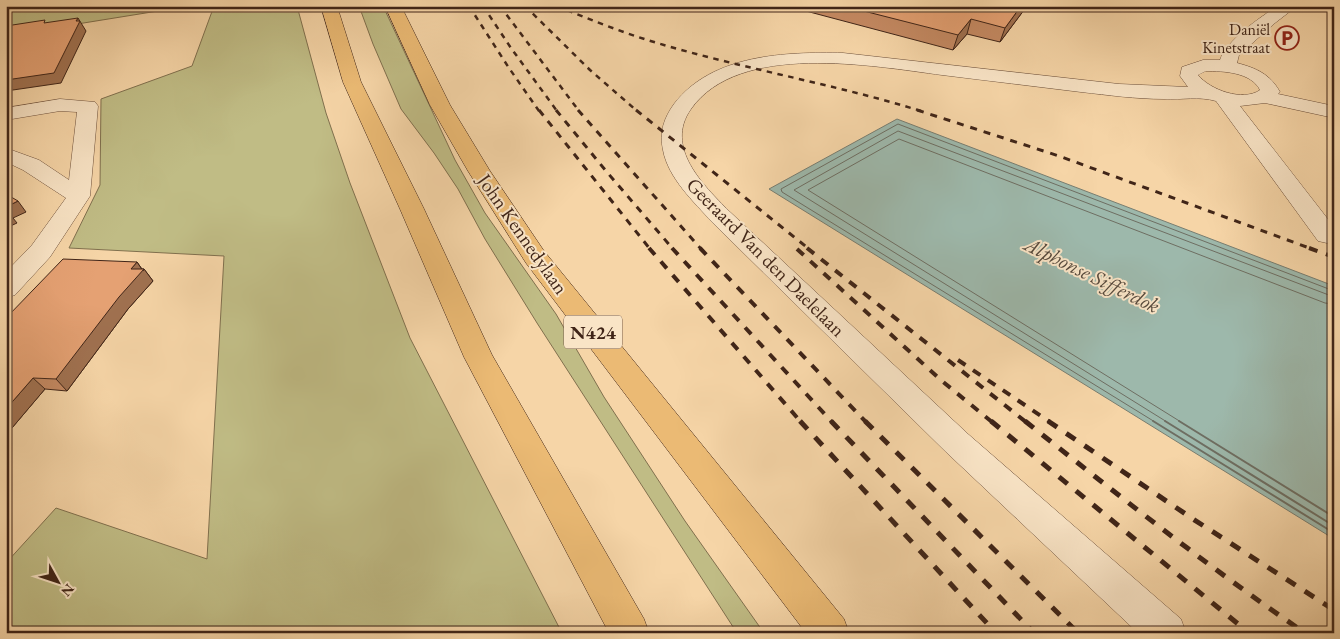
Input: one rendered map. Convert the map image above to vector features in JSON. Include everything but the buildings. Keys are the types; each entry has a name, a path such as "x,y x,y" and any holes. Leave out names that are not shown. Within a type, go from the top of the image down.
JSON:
{"highway":[{"path":"329,6 352,82 412,208 478,357 630,633"},
{"name":"John Kennedylaan","path":"394,6 440,105 479,171 535,256 830,633"}],"street":[{"path":"1227,66 1231,53 1269,19 1289,6"},
{"name":"Geeraard Van den Daelelaan","path":"1167,633 957,443 734,230 700,195 680,168 672,148 672,128 684,103 708,83 747,66 790,58 856,59 1130,91 1214,94 1248,100 1266,97 1334,112"},
{"path":"1266,97 1270,92 1263,80 1227,66 1202,65 1189,71 1191,81 1214,94 1327,235"},
{"path":"6,114 60,105 88,106 79,196 41,251 10,284"},
{"path":"6,154 31,165 79,196"}],"shaded area":[{"path":"6,6 189,6 9,35 6,34"},
{"path":"214,6 297,6 326,113 350,183 410,338 562,633 6,633 6,563 56,508 207,559 224,256 69,248 100,185 101,99 192,66"},
{"path":"359,6 383,6 455,160 485,213 556,314 604,397 685,521 764,633 737,633 537,323 485,239 458,189 401,109"}],"water":[{"name":"Alphonse Sifferdok","path":"897,119 1334,286 1334,539 769,189"}],"railway":[{"path":"469,6 539,111"},
{"path":"483,6 557,111"},
{"path":"500,6 579,111"},
{"path":"525,6 590,70 637,111"},
{"path":"557,6 618,30 673,48 851,91 921,111"},
{"path":"539,110 650,249"},
{"path":"556,110 673,249"},
{"path":"578,110 701,249"},
{"path":"636,110 809,249"},
{"path":"917,110 1059,156 1312,249"},
{"path":"649,248 801,422"},
{"path":"672,248 832,422"},
{"path":"700,248 866,422"},
{"path":"807,248 1026,422"},
{"path":"1309,248 1334,257"},
{"path":"797,249 942,381 992,422"},
{"path":"958,360 1050,422"},
{"path":"800,421 996,633"},
{"path":"831,421 1034,633"},
{"path":"991,421 1249,633"},
{"path":"1025,421 1128,503 1305,633"},
{"path":"1048,421 1193,519 1334,610"},
{"path":"866,422 1078,633"}],"place":[{"name":"Daniël Kinetstraat","path":"1287,38"}]}
